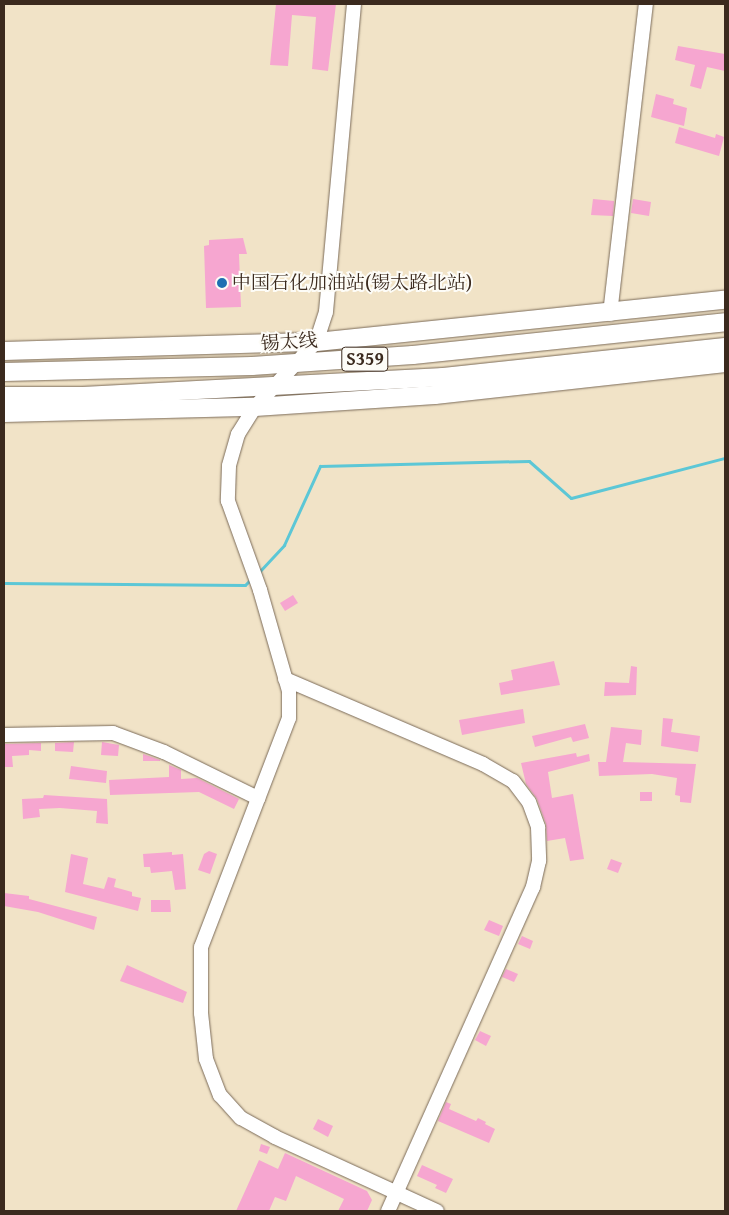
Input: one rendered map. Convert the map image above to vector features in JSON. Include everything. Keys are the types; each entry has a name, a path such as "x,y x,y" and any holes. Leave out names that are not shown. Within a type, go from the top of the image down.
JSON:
{"main road":[{"path":"4,351 77,351 316,342 610,314 725,300"},
{"name":"锡太线","path":"4,372 78,372 298,363 413,356 725,322"},
{"name":"S359","path":"4,396 276,387 442,378 725,347"},
{"path":"4,413 255,407 435,395 725,363"}],"street":[{"path":"354,4 332,282 326,312 316,342 276,387 255,407 238,434 229,466 228,501 241,542 260,590 285,680 289,718 201,947 200,1013 206,1059 220,1095 241,1118 275,1137 437,1211"},
{"path":"610,314 646,4"},
{"path":"285,680 483,764 505,777 529,802 538,828 539,861 533,887 388,1211"},
{"path":"4,735 113,733 164,752 258,798"}],"building":[{"path":"276,4 336,4 328,71 312,69 316,17 292,15 288,66 270,65"},
{"path":"678,46 725,54 725,71 707,67 701,89 690,86 695,65 675,60"},
{"path":"656,94 674,99 673,104 687,108 684,126 651,117"},
{"path":"679,127 715,138 716,134 724,137 719,156 675,143"},
{"path":"593,199 614,201 613,216 591,215"},
{"path":"633,199 651,202 649,216 631,213"},
{"name":"中国石化加油站(锡太路北站)","path":"243,238 247,254 239,254 241,307 206,308 204,246 209,245 209,240"},
{"path":"293,595 298,603 285,611 280,603"},
{"path":"554,661 560,685 501,695 499,683 513,680 511,670"},
{"path":"631,666 637,667 636,695 604,696 605,682 629,683"},
{"path":"523,709 525,723 462,735 459,720"},
{"path":"663,718 673,719 671,732 700,736 698,752 661,746"},
{"path":"585,724 589,738 573,742 571,737 535,747 532,736"},
{"path":"611,727 642,730 641,745 626,743 623,762 696,764 691,803 680,802 680,796 675,795 677,778 652,774 599,776 598,762 606,762"},
{"path":"74,742 73,752 55,751 55,743"},
{"path":"102,742 119,745 118,756 101,755"},
{"path":"41,743 41,751 29,750 29,755 12,756 13,767 4,767 4,744"},
{"path":"576,753 577,757 589,754 590,761 548,772 552,798 573,794 584,859 570,861 565,838 547,841 546,824 537,799 526,784 521,763"},
{"path":"143,754 160,760 160,761 143,761"},
{"path":"169,765 181,770 181,779 197,778 239,799 234,809 199,792 110,795 109,780 169,777"},
{"path":"71,766 107,771 106,783 69,779"},
{"path":"640,792 652,792 652,801 640,801"},
{"path":"44,795 107,799 108,824 96,823 97,811 60,808 39,809 40,817 23,819 22,799 43,798"},
{"path":"209,851 217,854 210,874 198,870 204,854"},
{"path":"172,852 172,855 183,854 186,889 175,890 172,871 151,873 150,867 144,867 143,854"},
{"path":"71,854 88,858 83,884 104,889 108,877 116,879 114,887 132,892 132,896 141,898 138,911 65,892"},
{"path":"611,859 622,863 618,873 607,869"},
{"path":"4,893 29,896 29,899 97,917 94,930 38,912 4,906"},
{"path":"151,900 170,900 171,912 151,912"},
{"path":"489,920 503,926 499,936 484,930"},
{"path":"522,936 533,941 530,949 518,944"},
{"path":"127,965 187,992 183,1003 120,981"},
{"path":"506,969 518,974 514,982 502,977"},
{"path":"480,1031 491,1036 486,1046 475,1040"},
{"path":"446,1102 451,1104 449,1109 476,1121 478,1118 495,1129 489,1143 438,1121"},
{"path":"318,1119 333,1126 328,1137 313,1129"},
{"path":"261,1144 270,1147 267,1154 259,1151"},
{"path":"285,1153 367,1191 372,1200 367,1211 338,1211 344,1199 296,1176 286,1201 275,1197 269,1211 236,1211 259,1160 278,1169"},
{"path":"422,1165 453,1179 446,1193 435,1188 437,1185 417,1176"}],"waterway":[{"path":"259,572 284,545 320,466 529,461 571,498 725,458"},
{"path":"4,583 245,585 252,578"}],"place":[{"name":"中国石化加油站(锡太路北站)","path":"222,283"}]}
